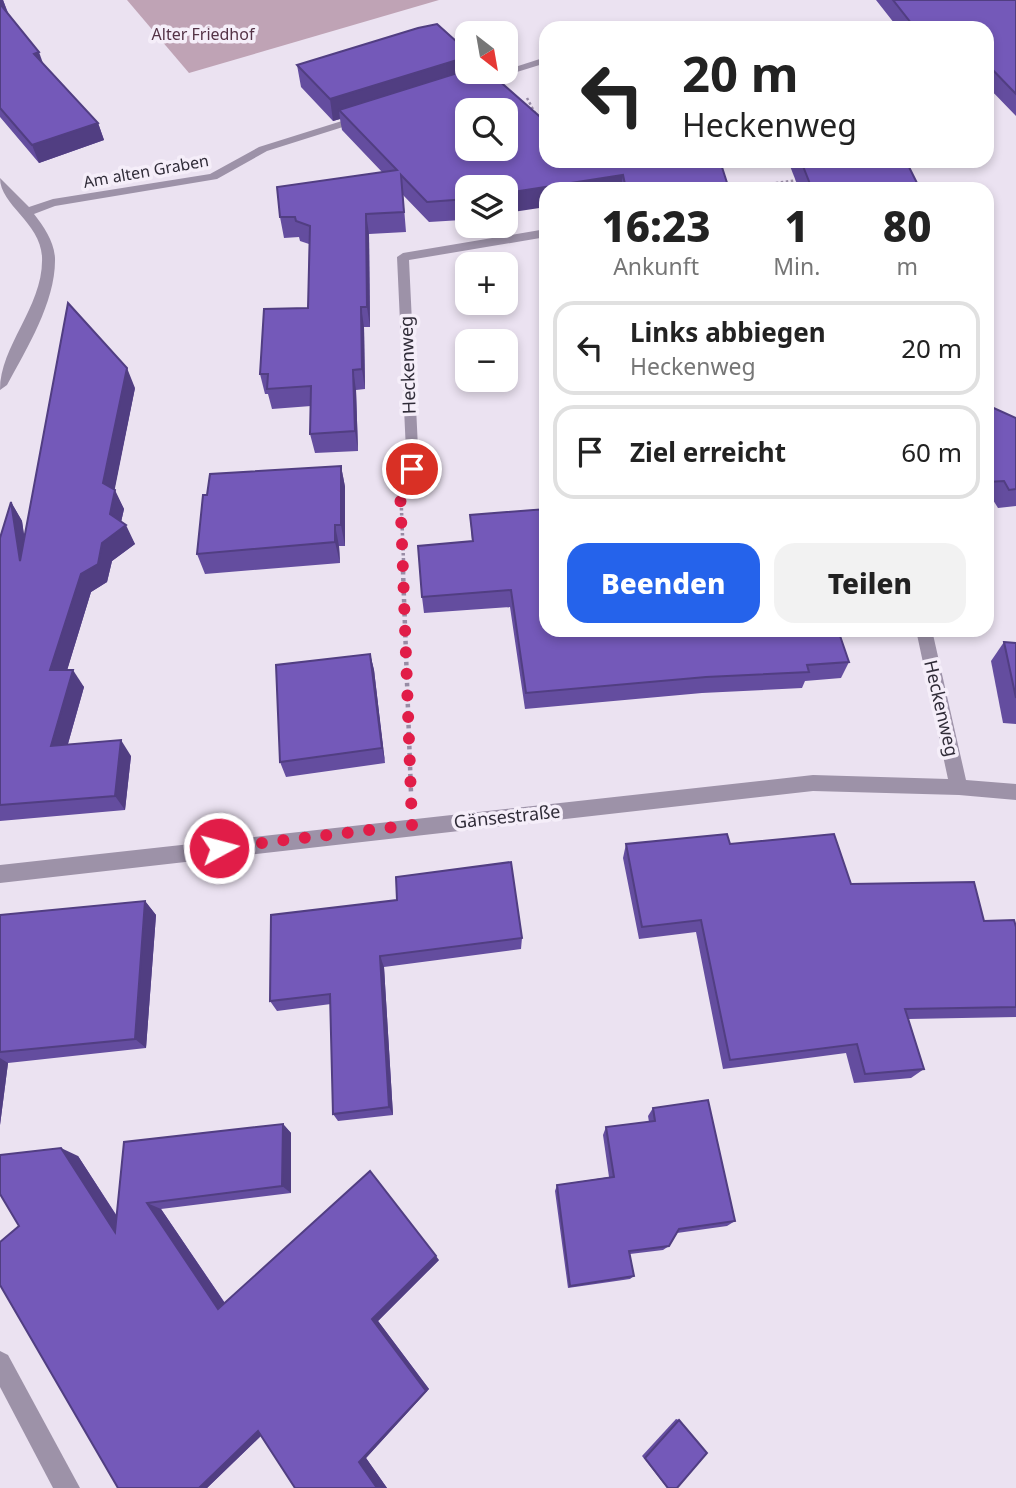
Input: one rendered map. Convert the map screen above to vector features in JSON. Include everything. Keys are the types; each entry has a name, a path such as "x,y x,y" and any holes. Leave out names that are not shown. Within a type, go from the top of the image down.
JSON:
{"street":[{"path":"458,87 539,62"},
{"name":"Am alten Graben","path":"27,212 53,203 213,177 263,149 367,116"},
{"path":"0,182 27,212 47,244 45,281 27,337 0,385"},
{"name":"Heckenweg","path":"412,469 403,257 539,234"},
{"name":"Heckenweg","path":"926,637 959,786"},
{"name":"Gänsestraße","path":"0,874 412,825 813,783 959,786 1016,792"},
{"path":"0,1363 67,1488"}],"path":[{"path":"994,93 1006,91"},
{"path":"783,182 806,179"},
{"path":"412,469 400,487 412,825"}],"green space":[{"name":"Alter Friedhof","path":"127,0 439,0 189,73"}],"building":[{"path":"893,0 1016,0 1016,94 994,71 994,21 910,21"},
{"path":"0,4 39,52 34,54 98,123 32,145 0,108"},
{"path":"437,24 455,40 455,61 330,99 297,65"},
{"path":"455,74 455,84 503,84 539,116 539,168 722,168 727,182 624,182 623,175 578,182 539,182 539,188 518,191 518,175 455,175 455,200 427,202 401,175 404,212 366,214 367,307 361,307 362,369 353,370 355,431 310,434 311,386 267,389 268,374 260,374 264,309 308,308 310,226 296,221 295,217 280,217 277,187 397,170 339,110"},
{"path":"804,168 910,168 916,182 809,182"},
{"path":"68,303 127,368 103,483 115,490 110,514 126,525 102,543 98,564 81,574 50,670 73,670 51,746 121,740 115,796 0,805 0,538 11,502 20,561"},
{"path":"994,408 1016,418 1016,489 1009,490 1004,481 994,482"},
{"path":"341,466 341,525 335,525 335,542 197,554 203,495 207,495 210,474"},
{"path":"539,510 539,637 840,637 849,662 807,665 809,672 706,677 526,693 511,590 422,597 418,546 473,541 470,515"},
{"path":"1004,642 1016,643 1016,698"},
{"path":"370,654 382,748 280,762 276,665"},
{"path":"727,834 730,844 834,834 851,884 974,882 984,921 1014,920 1016,1007 905,1009 924,1069 865,1074 857,1044 730,1060 701,920 642,927 626,844"},
{"path":"511,862 522,938 380,956 389,1107 333,1114 330,994 270,1001 271,915 397,900 396,877"},
{"path":"145,901 135,1039 0,1052 0,915"},
{"path":"708,1100 735,1221 679,1229 669,1246 629,1251 634,1276 570,1286 557,1185 614,1177 606,1127 655,1121 653,1108"},
{"path":"283,1124 282,1186 147,1203 218,1309 370,1171 436,1256 372,1319 426,1391 359,1462 377,1488 295,1488 258,1431 199,1488 118,1488 0,1285 0,1242 19,1226 0,1194 0,1155 61,1148 115,1232 124,1142"},
{"path":"679,1420 707,1453 677,1488 668,1488 645,1458"}],"route":[{"path":"219,848 412,825 400,487 412,469"}]}
